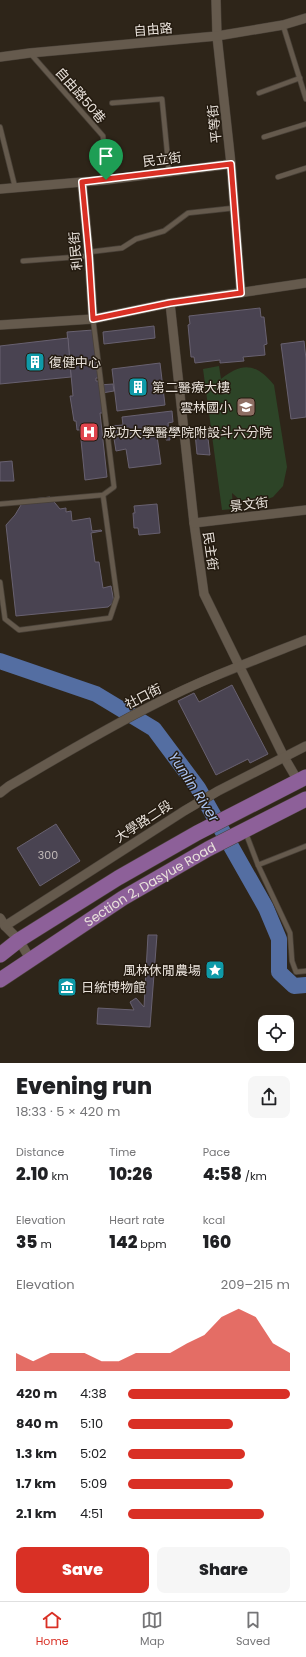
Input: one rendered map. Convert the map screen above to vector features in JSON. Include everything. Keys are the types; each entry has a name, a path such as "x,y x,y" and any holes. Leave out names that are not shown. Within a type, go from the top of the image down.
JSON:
{"main road":[{"name":"Section 2, Dasyue Road","path":"0,955 19,940 118,878 197,833 302,779"},
{"name":"Section 2, Dasyue Road","path":"0,980 123,898 208,848 306,799"}],"street":[{"name":"平等街","path":"216,0 217,36 231,164 241,293"},
{"name":"自由路","path":"0,57 217,36 283,25 306,18"},
{"name":"民立街","path":"0,189 106,180 231,164"},
{"name":"利民街","path":"82,182 89,254 93,319"},
{"path":"0,325 93,319 170,303 306,283"},
{"name":"民主街","path":"170,303 194,523 204,594 284,757 302,779"},
{"name":"景文街","path":"194,523 306,510"},
{"name":"社口街","path":"0,793 9,786 156,703 239,666 306,640"},
{"name":"大學路二段","path":"2,924 218,791 306,746"},
{"path":"2,924 19,940 30,959"}],"lane":[{"path":"283,25 306,99"},
{"name":"自由路50巷","path":"30,53 103,136 106,180"},
{"path":"259,93 300,78"},
{"path":"112,103 162,99 169,171"},
{"path":"264,137 306,124"},
{"path":"0,127 15,187"},
{"path":"278,177 306,168"},
{"path":"22,261 89,254 122,248 136,239 164,232 188,214 234,208"},
{"path":"0,504 103,495 114,487 93,319"},
{"path":"0,582 2,619 19,630 110,618 117,597 103,495"},
{"path":"242,831 290,933 292,961 296,972 306,972"},
{"path":"258,865 306,846"}],"green space":[{"path":"219,366 221,379 236,370 249,367 261,372 274,385 287,467 283,486 273,497 257,503 240,500 232,493 233,509 222,510 203,369"}],"building":[{"path":"260,308 261,317 264,317 267,344 264,345 265,355 243,357 244,361 220,363 220,360 195,363 194,357 191,357 188,325 190,324 189,316"},
{"path":"154,326 155,338 104,344 103,332"},
{"path":"93,330 99,378 96,378 96,381 99,381 99,385 113,384 114,391 102,393 104,413 100,413 107,477 85,480 80,430 77,430 76,421 74,421 70,396 73,396 67,332"},
{"name":"復健中心","path":"68,338 71,377 0,384 0,346"},
{"path":"304,341 306,359 306,417 291,419 281,344"},
{"name":"第二醫療大樓","path":"160,363 165,405 117,411 112,369"},
{"path":"172,411 173,422 168,423 170,440 166,440 163,427 161,427 162,435 157,436 161,464 129,468 126,449 116,451 112,426 123,425 122,417"},
{"path":"207,430 210,455 197,454 195,433"},
{"path":"12,461 14,481 0,481 0,462"},
{"path":"50,497 60,509 66,508 66,512 71,511 72,521 90,518 92,531 102,531 91,533 95,562 99,562 103,588 111,586 114,602 108,607 16,616 6,525 15,515 24,500"},
{"path":"157,504 160,533 139,535 138,528 134,528 134,506"},
{"path":"232,685 268,754 250,763 248,759 216,775 178,701 194,693 199,702"},
{"path":"56,824 80,861 40,886 17,848"},
{"path":"148,935 157,935 150,1027 97,1024 98,1008 134,1010 130,1002 136,998 144,1007"}],"waterway":[{"name":"Yunlin River","path":"0,661 96,694 154,729 198,788 266,908 279,939 279,972 294,986 306,985"}],"place":[{"name":"復健中心","path":"35,362"},
{"name":"第二醫療大樓","path":"138,387"},
{"name":"雲林國小","path":"246,407"},
{"name":"成功大學醫學院附設斗六分院","path":"89,432"},
{"name":"風林休閒農場","path":"215,970"},
{"name":"日統博物館","path":"67,987"}],"route":[{"path":"231,164 241,293 170,303 93,319 82,182 106,180 231,164"}]}
